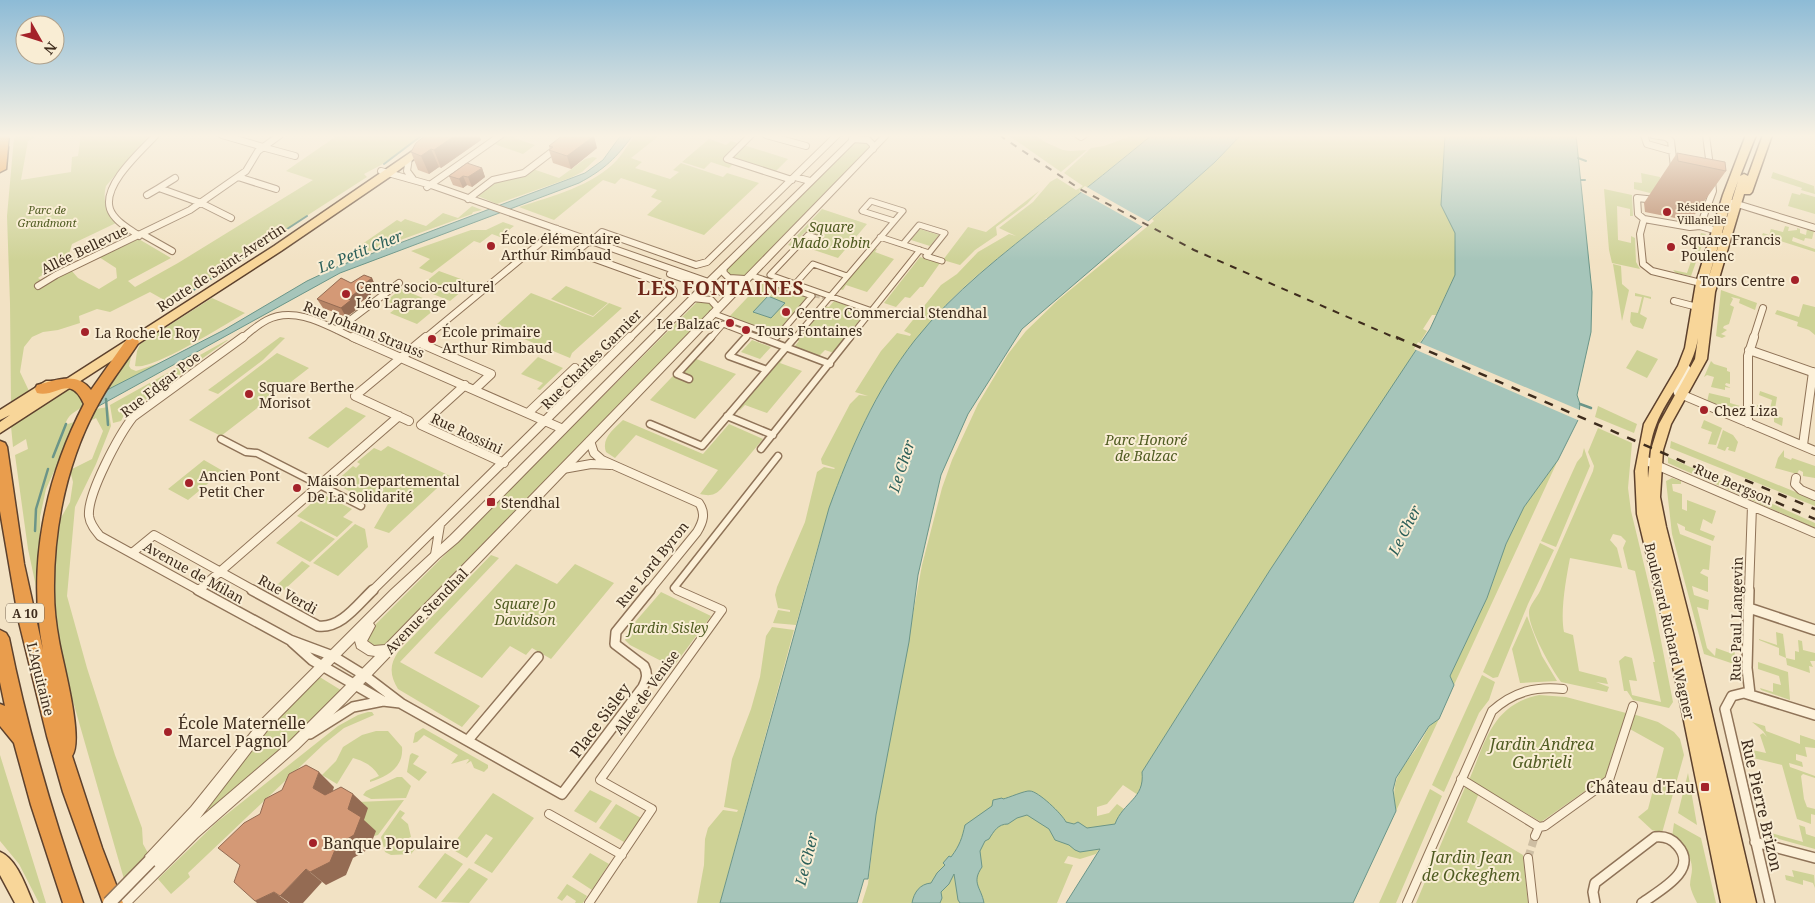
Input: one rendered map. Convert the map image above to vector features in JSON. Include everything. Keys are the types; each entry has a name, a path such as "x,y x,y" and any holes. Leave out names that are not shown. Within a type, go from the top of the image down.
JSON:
{"highway":[{"path":"68,776 63,706 47,621 46,568 49,533 55,499 71,448 90,404 132,342"},
{"path":"42,389 68,382 74,383 87,394 90,404"},
{"name":"L'Aquitaine","path":"0,447 10,528 24,606 43,692 68,776 113,903"},
{"name":"A 10","path":"0,638 23,741 52,839 74,903"},
{"path":"0,712 23,741"}],"main road":[{"name":"Route de Saint-Avertin","path":"14,413 68,382 206,296 380,177"},
{"name":"Route de Saint-Avertin","path":"14,413 42,389 193,296 380,177"},
{"path":"1726,199 1730,177"},
{"name":"Boulevard Richard Wagner","path":"1734,177 1716,232 1702,308 1691,348 1684,366 1653,418 1646,438 1657,520 1686,633 1747,903"},
{"name":"Boulevard Richard Wagner","path":"1706,284 1723,248 1744,177"},
{"path":"1737,204 1746,195 1752,177"},
{"name":"Boulevard Richard Wagner","path":"1702,308 1701,359 1685,396 1665,424 1649,462 1641,490 1644,514 1676,647 1730,903"},
{"path":"0,416 14,413"},
{"path":"0,428 14,413"},
{"path":"0,860 6,874 24,903"}],"street":[{"path":"119,177 108,196 110,210 141,235"},
{"path":"238,177 276,189"},
{"name":"Allée Bellevue","path":"38,286 56,275 141,235 201,202 238,177"},
{"path":"399,177 732,293"},
{"path":"405,177 428,186"},
{"path":"428,186 440,177"},
{"path":"466,200 493,180 506,177"},
{"path":"791,177 810,181"},
{"name":"Avenue Stendhal","path":"122,903 265,724 395,593 454,539 814,177"},
{"name":"Avenue Stendhal","path":"109,903 294,745 355,685 846,177"},
{"path":"1700,226 1713,185 1712,177"},
{"path":"147,195 175,178"},
{"path":"588,243 602,232 696,265 701,265 707,262 794,178"},
{"path":"159,188 201,202 230,218"},
{"path":"1662,201 1643,197 1637,198 1638,214 1644,219 1690,227 1700,226 1716,232 1723,240 1723,248"},
{"path":"1700,197 1709,199"},
{"path":"1726,199 1815,228"},
{"path":"650,424 702,446 903,211 871,201 862,211 894,221"},
{"path":"1696,208 1706,211"},
{"path":"1644,219 1641,224 1644,266 1652,271 1706,284"},
{"path":"903,244 919,225 945,233 926,256 942,261"},
{"path":"409,421 355,396 555,231"},
{"path":"820,239 808,234 770,275 872,310"},
{"name":"Allée Bellevue","path":"141,235 172,251"},
{"path":"880,237 930,253"},
{"name":"Rue Charles Garnier","path":"546,422 673,295 674,291 670,286 576,252 588,243"},
{"path":"761,449 920,250"},
{"path":"795,284 813,264 847,276"},
{"path":"692,298 710,298 715,301 715,311 777,338 814,296 748,277 728,278 724,273 724,268"},
{"path":"337,330 399,283"},
{"path":"1674,302 1702,308"},
{"path":"1748,423 1749,350 1763,308"},
{"name":"Rue Johann Strauss","path":"270,319 298,314 475,389 563,429"},
{"name":"Rue Edgar Poe","path":"89,522 90,501 125,427 146,407 270,319"},
{"path":"689,379 677,374 723,324 830,364"},
{"path":"749,334 730,356 767,370"},
{"name":"Rue Johann Strauss","path":"420,343 491,374 475,389"},
{"path":"1749,350 1814,373 1803,445"},
{"name":"Boulevard Richard Wagner","path":"1684,366 1688,373 1677,390 1685,396"},
{"name":"Rue Charles Garnier","path":"528,413 575,368"},
{"name":"Rue Rossini","path":"465,385 421,426 504,464"},
{"path":"1685,396 1815,451"},
{"path":"199,590 399,416"},
{"path":"727,416 773,435"},
{"name":"Rue Verdi","path":"132,553 154,535 318,626 332,625 346,617 546,422"},
{"path":"221,439 246,452 257,452 361,506"},
{"name":"Rue Lord Byron","path":"590,441 594,453 615,466 699,503 704,512 702,523 697,532 618,628 614,636 615,644"},
{"name":"Allée de Venise","path":"589,903 652,809 600,780 722,610 674,588 778,456"},
{"name":"Rue Bergson","path":"1649,462 1815,532"},
{"name":"Rue Lord Byron","path":"563,469 591,464 615,466"},
{"path":"1796,478 1795,484 1797,488 1815,496"},
{"name":"Rue Paul Langevin","path":"1725,713 1725,709 1732,696 1740,692 1750,694 1747,668 1752,506"},
{"name":"Avenue de Milan","path":"89,522 100,536 290,640 333,656 364,675 402,704 562,794"},
{"path":"435,555 440,525"},
{"path":"388,650 379,652 368,650 362,644 361,639 365,630 393,602 395,593"},
{"path":"1749,608 1815,630"},
{"name":"Avenue de Milan","path":"290,640 312,660 355,685 383,701 402,704"},
{"name":"Place Sisley","path":"562,794 644,687 647,680 648,673 644,664 621,651 615,644"},
{"path":"468,740 538,657"},
{"path":"1407,903 1480,734 1492,711 1506,698 1530,689 1563,689"},
{"path":"1750,694 1815,715"},
{"path":"294,745 348,710 362,704 383,701"},
{"path":"1461,779 1539,827 1546,826 1608,780 1632,706"},
{"name":"Rue Pierre Brizon","path":"1725,713 1770,903"},
{"path":"549,814 622,855"},
{"path":"1535,836 1539,827"},
{"path":"1595,903 1593,892 1595,883 1655,836 1663,837 1678,846 1684,856 1685,867 1677,877 1642,903"},
{"path":"1755,842 1815,858"},
{"path":"1528,858 1533,903"}],"green space":[{"name":"Parc de Grandmont","path":"10,177 22,177 21,180 39,177 113,177 106,186 105,196 106,206 116,223 72,244 68,257 38,278 46,283 71,270 78,278 99,289 117,278 116,268 99,257 137,238 171,258 128,281 135,287 178,263 313,180 304,177 367,177 173,302 175,303 173,305 150,292 110,312 97,309 79,316 80,323 58,330 43,332 32,337 24,347 20,372 29,391 11,404 7,216"},
{"path":"509,177 572,177 497,204 478,196 498,181"},
{"path":"596,177 664,177 670,179 672,177 740,177 759,183 704,235 647,215 662,201 651,197 657,190 621,178 615,184 603,180 554,220 519,207"},
{"path":"819,177 842,177 744,277 728,275 726,271"},
{"path":"1070,177 1100,177 1049,218 1045,218 1047,219 973,279 933,319 905,353 882,389 846,463 819,542 796,625 773,623 778,610 790,612 790,610 778,608 775,595 805,522 817,472 824,467 835,468 822,464 821,459 850,404 859,395 868,396 855,392 881,351 897,333 910,336 911,334 904,331 941,285 957,274 978,252 1009,234 1016,236 999,228 1033,202 1050,182 1057,178 1076,190 1083,186"},
{"name":"Parc Honoré de Balzac","path":"1198,177 1443,177 1441,205 1455,233 1455,275 1436,315 1432,315 1423,329 1427,331 1395,384 1270,570 1142,772 1143,782 1138,795 1123,785 1107,804 1097,807 1097,816 1109,813 1117,804 1124,809 1096,854 1080,859 1068,856 1064,863 1073,865 1057,903 862,903 868,884 876,815 922,565 942,488 952,460 978,404 1008,354 1026,331 1058,300 1154,221 1152,219"},
{"path":"1641,177 1660,177 1662,196 1634,189 1634,182 1642,183"},
{"path":"1788,177 1814,186 1815,194 1801,190 1802,188 1771,178"},
{"path":"1604,189 1632,195 1633,216 1630,216 1630,209 1617,206 1618,240 1631,243 1631,236 1635,238 1636,262 1640,269 1612,263 1609,250"},
{"path":"1039,191 1027,204 996,227 997,235 975,250 960,265 943,260 968,227 986,232"},
{"path":"1792,193 1800,195 1801,193 1815,197 1815,214 1788,206"},
{"path":"472,206 482,210 337,263 397,220 401,222 405,219 426,226 443,213 458,218"},
{"name":"Square Mado Robin","path":"822,209 867,224 838,258 799,245 810,234 805,232 791,246 788,245"},
{"path":"503,222 514,226 500,237 492,234 480,243 474,241 432,273 419,268 430,259 411,251 471,230 486,230"},
{"path":"1785,226 1789,227 1788,231 1797,230 1797,228 1800,229 1800,233 1806,235 1807,229 1814,231 1812,239 1805,238 1804,241 1793,237 1792,241 1815,249 1815,252 1762,235 1763,233 1769,235 1771,229 1783,232"},
{"path":"920,229 939,235 930,246 911,240"},
{"path":"1701,233 1706,234 1691,276 1676,273 1673,270 1687,273"},
{"path":"874,248 877,249 875,252 894,259 867,292 846,285 843,290 839,289"},
{"path":"920,257 940,263 923,287 920,287 910,298 905,297 896,307 884,303"},
{"path":"1613,264 1621,266 1622,284 1629,290 1622,321"},
{"path":"439,271 472,283 450,301 418,288"},
{"path":"763,281 810,298 777,334 729,317"},
{"path":"566,286 608,303 593,316 551,299"},
{"path":"401,289 440,305 417,324 390,313 399,306 386,301"},
{"path":"1721,290 1757,303 1755,310 1739,303 1740,299 1731,297 1733,299 1730,305 1734,307 1729,324 1723,328 1727,330 1721,334 1726,336 1722,338 1716,336"},
{"path":"531,293 593,317 609,303 622,308 572,353 570,358 512,334 514,331 497,324"},
{"path":"1635,293 1651,297 1651,299 1644,297 1640,314 1647,318 1643,329 1633,326 1630,322 1631,312 1638,313 1642,297 1635,296"},
{"path":"212,298 245,313 172,354 144,366 135,366 140,344"},
{"path":"699,300 708,301 715,309 390,644 378,649 366,641 368,632"},
{"path":"834,301 858,309 852,317 860,320 834,353 825,350 819,356 794,347 799,341 796,340 824,306 829,307"},
{"path":"1803,304 1815,307 1815,335 1809,330 1797,326 1798,322 1775,314 1777,310 1799,317"},
{"path":"280,337 285,338 263,360 218,394 208,390"},
{"path":"227,340 124,415 121,421 113,423 110,405"},
{"path":"752,340 771,347 760,359 741,352"},
{"path":"1637,350 1658,359 1647,378 1626,368"},
{"path":"132,353 129,366 136,371 168,360 105,391"},
{"name":"Square Berthe Morisot","path":"277,353 309,368 221,436 189,420"},
{"path":"538,357 563,368 540,390 537,389 543,383 521,374"},
{"path":"691,357 736,374 695,419 650,400"},
{"path":"780,358 783,359 780,363 802,371 767,413 745,405 740,410 736,408"},
{"path":"1711,361 1714,364 1727,368 1727,371 1730,372 1730,384 1726,383 1725,385 1731,388 1725,387 1725,390 1711,387 1714,377 1707,375 1704,377"},
{"path":"70,387 79,395 83,406 66,421 65,425 77,421 46,489 40,517 41,593 38,596 28,549 15,455 28,449 26,439 13,447 11,426"},
{"path":"1760,391 1777,397 1774,415 1757,409 1757,405 1770,409 1772,400 1759,395"},
{"path":"1709,393 1730,398 1730,403 1740,406 1740,410 1722,404 1721,408 1707,402"},
{"path":"1598,406 1637,424 1634,433 1595,417"},
{"path":"108,407 111,426 96,464 75,507 67,596 87,668 115,755 142,828 143,844 149,855 124,879 66,677 54,602 54,556 58,523 70,502 73,482 70,470 92,459 103,431 96,418 90,421 96,409"},
{"path":"346,407 366,416 328,448 308,438"},
{"path":"1774,415 1783,418 1782,426 1774,422"},
{"path":"623,420 703,454 729,424 763,439 721,489 714,494 706,495 700,494 718,470 636,435 615,458 606,452 605,442 607,438 612,430"},
{"path":"1704,420 1722,428 1716,445 1708,444 1712,432 1701,428"},
{"path":"1598,428 1632,443 1628,488 1631,511 1655,610 1673,702 1669,708 1633,700 1627,691 1624,691 1619,661 1625,656 1632,658 1637,681 1629,680 1632,695 1661,702 1653,662 1655,662 1635,571 1628,569 1623,548 1626,541 1621,536 1613,534 1610,540 1617,548 1622,568 1570,558 1563,605 1564,632 1573,635 1579,671 1606,678 1608,684 1596,682 1609,687 1607,692 1561,682 1541,648 1532,628 1530,607 1540,591 1593,471 1594,466 1588,452"},
{"path":"1723,430 1733,435 1738,442 1735,452 1728,450 1729,447 1725,451 1717,448"},
{"path":"1671,441 1815,500 1815,506 1670,448"},
{"path":"388,446 450,476 389,533 374,528 388,504 369,494 364,499 334,483 353,466 356,468 360,464 357,462 374,448 381,451"},
{"path":"1584,448 1590,466 1556,547 1541,541 1577,462 1582,456"},
{"path":"1784,450 1784,457 1815,466 1815,478 1803,476 1803,472 1799,470 1797,474 1775,468 1778,458"},
{"path":"1668,457 1815,523 1815,528 1668,463"},
{"path":"204,460 223,471 188,500 168,489"},
{"path":"1558,460 1454,685 1450,676 1487,598 1506,544 1524,507"},
{"path":"1672,478 1681,481 1681,484 1672,484 1673,491 1682,494 1682,509 1687,511 1687,500 1716,511 1712,524 1703,519 1700,530 1715,536 1713,541 1685,530 1685,527 1677,523 1680,534 1711,546 1709,570 1703,569 1700,573 1708,577 1708,592 1692,586 1694,595 1709,600 1708,610 1697,607 1707,648 1715,656 1716,648 1730,653 1731,650 1735,651 1734,664 1704,654 1672,534 1666,481"},
{"path":"322,494 352,509 343,517 353,522 337,537 297,516"},
{"path":"301,521 335,539 310,562 276,543"},
{"path":"355,524 365,529 368,547 338,576 313,563"},
{"path":"1540,543 1554,550 1528,604 1498,677 1493,678 1483,672"},
{"path":"491,555 499,558 400,662 480,706 462,727 398,689 393,680 392,666 398,652"},
{"path":"302,561 310,566 284,590 276,586"},
{"name":"Square Jo Davidson","path":"516,564 557,584 575,564 614,583 551,659 532,648 526,655 510,646 482,678 434,653"},
{"name":"Jardin Sisley","path":"661,592 711,616 673,667 630,645 625,640 629,629"},
{"path":"1527,616 1542,656 1557,681 1520,683 1512,649"},
{"path":"772,627 794,630 720,903 697,903 708,828 723,810 737,812 738,810 724,807 732,759 751,709 760,677 766,636"},
{"path":"1776,632 1783,634 1786,658 1779,655 1779,648 1759,640 1777,645"},
{"path":"1798,640 1802,641 1803,650 1815,653 1815,661 1810,661 1813,667 1809,666 1810,673 1787,665 1786,658 1795,660 1795,651 1799,652"},
{"path":"1758,662 1788,672 1790,700 1761,690 1760,688 1773,692 1773,683 1781,685 1779,676 1758,669"},
{"path":"1482,675 1495,682 1489,700 1479,713 1444,792 1432,785"},
{"path":"318,676 344,692 325,711 210,810 207,808 259,737"},
{"name":"Jardin Andrea Gabrieli","path":"1539,695 1566,697 1626,713 1605,777 1541,822 1469,780 1486,739 1501,716 1523,700"},
{"path":"372,712 374,715 344,728 324,744 188,873 190,877 171,894 158,879 217,822 338,726 358,715"},
{"path":"1633,714 1658,722 1674,732 1680,739 1684,755 1662,833 1652,830 1638,817 1648,809 1664,748 1628,728"},
{"path":"1439,719 1396,811 1394,790 1399,774 1430,726"},
{"path":"1752,722 1765,726 1766,731 1800,744 1800,735 1815,740 1815,748 1805,747 1807,757 1796,754 1796,760 1802,762 1803,767 1789,763 1790,767 1815,776 1815,778 1803,774 1801,776 1807,807 1815,809 1815,815 1811,814 1811,824 1797,819 1782,765 1745,756 1743,748 1766,753 1760,735 1763,733 1767,737 1763,731"},
{"path":"423,728 488,765 488,768 484,772 474,768 471,761 466,764 468,759 451,764 458,755 424,735 417,742 413,743 415,733"},
{"path":"376,731 388,731 402,747 400,760 393,770 370,782 370,780 379,776 377,772 368,764 353,758 337,784 322,775 336,761 343,747 362,735"},
{"path":"412,753 419,756 413,764 427,772 419,781 407,772"},
{"path":"0,755 46,903 39,903 19,864 0,841"},
{"path":"1688,773 1697,825 1678,813"},
{"path":"397,777 402,777 411,786 406,798 371,799 363,795 366,791"},
{"name":"Jardin Jean de Ockeghem","path":"1466,785 1479,793 1467,822 1523,855 1528,903 1416,903"},
{"path":"1430,789 1442,796 1396,903 1379,903"},
{"path":"590,790 612,801 596,823 574,811"},
{"path":"493,793 534,818 492,873 474,863 493,838 486,834 467,858 450,848"},
{"path":"404,800 378,835 374,836 363,823 358,802"},
{"path":"616,804 641,818 624,842 599,828"},
{"path":"400,810 405,813 401,818 408,824 411,837 406,839 410,843 421,842 411,854 391,855 385,852 381,837"},
{"path":"1674,823 1701,838 1716,903 1697,903 1690,885 1692,864 1683,847 1672,837"},
{"path":"1799,825 1805,827 1806,834 1815,837 1815,849 1765,835 1764,831 1803,842"},
{"path":"445,853 463,864 436,899 418,887"},
{"path":"590,853 609,864 592,890 572,877"},
{"path":"469,868 488,879 469,903 441,902"},
{"path":"1792,870 1814,875 1815,888 1813,883 1803,880 1803,885 1786,880 1785,875 1794,877"},
{"path":"567,884 587,896 583,903 575,903 576,901 567,895 562,901 557,898"}],"water":[{"name":"Le Petit Cher","path":"574,177 589,177 579,183 340,273 97,407 105,391 224,330 307,281 339,266"},
{"name":"Le Cher","path":"1100,177 1198,177 1022,329 968,414 941,475 918,575 909,642 876,815 868,879 864,879 857,903 720,903 829,508 865,421 901,359 946,305 1015,244"},
{"name":"Le Cher","path":"1443,177 1580,177 1592,292 1591,332 1577,395 1580,404 1578,420 1558,460 1524,507 1506,544 1487,598 1450,676 1454,685 1439,719 1429,726 1396,778 1393,790 1396,811 1353,903 1066,903 1100,849 1080,852 1075,850 1069,845 1055,840 1049,829 1027,815 999,827 985,841 980,851 982,867 977,881 984,903 960,903 954,874 949,884 941,892 942,898 940,903 912,903 918,889 931,883 945,865 943,863 954,853 965,825 992,806 993,800 1003,799 1028,791 1034,792 1050,804 1066,822 1074,824 1078,822 1087,828 1115,824 1123,810 1137,795 1142,781 1142,772 1270,570 1430,329 1455,275 1455,233 1441,205"},
{"path":"768,296 785,303 771,318 753,312"}],"pier":[{"path":"1085,186 1151,223 1145,228 1079,191"},
{"path":"1418,342 1582,411 1580,421 1414,349"}],"building":[{"path":"364,275 372,278 348,299 351,300 341,308 317,299 341,278 351,283"},
{"name":"Banque Populaire","path":"306,765 319,772 313,788 325,795 341,787 353,794 348,809 361,817 354,835 337,845 330,862 310,872 306,869 280,896 274,892 255,901 234,882 240,865 218,848 244,823 260,814 265,799 282,790 289,774"}],"waterway":[{"path":"180,299 307,216"},
{"path":"106,399 108,425"},
{"path":"1580,404 1591,408"},
{"path":"53,457 66,424"},
{"path":"35,531 36,509 48,469"}],"tunnel":[{"path":"815,295 833,299"},
{"path":"1528,858 1535,836"}],"railway":[{"path":"1062,177 1080,189 1194,250 1398,339"},
{"path":"1396,337 1815,519"},
{"path":"1745,480 1815,509"}],"place":[{"name":"Résidence Villanelle","path":"1667,212"},
{"name":"École élémentaire Arthur Rimbaud","path":"491,246"},
{"name":"Square Francis Poulenc","path":"1671,247"},
{"name":"Tours Centre","path":"1795,280"},
{"name":"Centre socio-culturel Léo Lagrange","path":"346,294"},
{"name":"Centre Commercial Stendhal","path":"786,312"},
{"name":"Le Balzac","path":"730,323"},
{"name":"Tours Fontaines","path":"746,330"},
{"name":"La Roche le Roy","path":"85,332"},
{"name":"École primaire Arthur Rimbaud","path":"432,339"},
{"name":"Square Berthe Morisot","path":"249,394"},
{"name":"Chez Liza","path":"1704,410"},
{"name":"Ancien Pont Petit Cher","path":"189,483"},
{"name":"Maison Departemental De La Solidarité","path":"297,488"},
{"name":"Stendhal","path":"491,502"},
{"name":"École Maternelle Marcel Pagnol","path":"168,732"},
{"name":"Château d'Eau","path":"1705,787"},
{"name":"Banque Populaire","path":"313,843"}],"district":[{"name":"LES FONTAINES","path":"721,288"}]}
